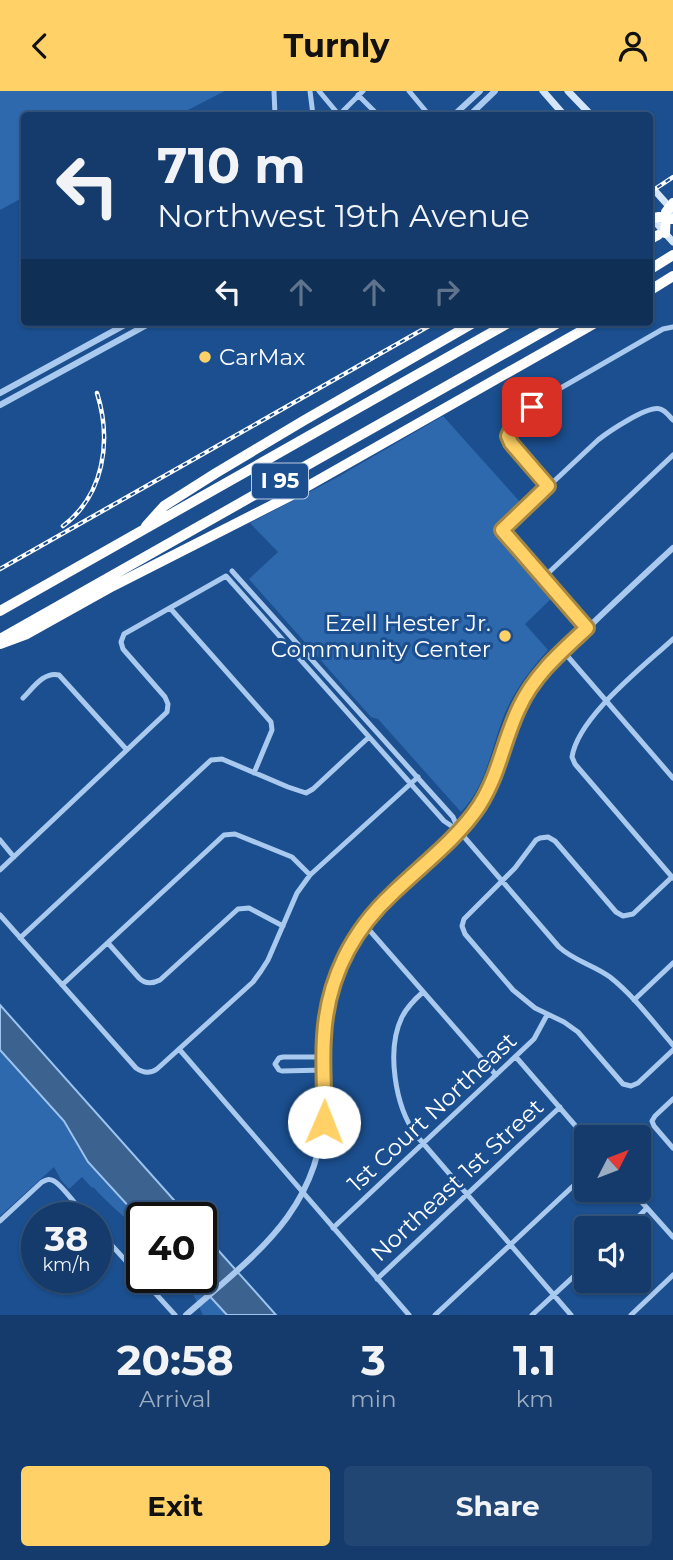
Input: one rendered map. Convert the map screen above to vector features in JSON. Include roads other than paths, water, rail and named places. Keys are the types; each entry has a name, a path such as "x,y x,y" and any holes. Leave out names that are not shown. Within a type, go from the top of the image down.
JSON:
{"highway":[{"path":"653,216 671,211"},
{"path":"658,236 671,211"},
{"path":"653,268 673,255"},
{"path":"653,288 673,276"},
{"path":"139,533 164,506 216,473 468,326"},
{"name":"I 95","path":"0,611 503,326"},
{"name":"I 95","path":"0,642 553,326"},
{"path":"0,642 27,634 113,586 292,495 590,326"}],"main road":[{"path":"543,91 561,112"},
{"path":"568,91 587,112"},
{"path":"653,189 671,211"},
{"path":"658,236 673,242"}],"street":[{"path":"274,91 275,112"},
{"path":"310,91 313,112"},
{"path":"319,91 336,112"},
{"path":"409,91 426,112"},
{"path":"457,112 480,91"},
{"path":"473,112 495,91"},
{"path":"342,112 360,93 376,112"},
{"path":"0,393 123,326"},
{"path":"0,405 145,326"},
{"path":"548,486 511,443 508,436 514,423 546,395 663,329 673,327"},
{"path":"85,347 90,356"},
{"path":"587,628 502,530 609,432 645,412 659,408 673,420"},
{"path":"543,578 673,455"},
{"path":"186,1315 238,1270 282,1226 303,1193 321,1138 325,1106 325,1024 332,988 345,954 364,924 386,899 459,831 476,810 491,783 513,720 525,696 543,671 673,548"},
{"path":"232,571 453,817 459,831"},
{"path":"0,870 167,712 165,697 123,649 121,642 124,634 226,576 444,821 459,831 503,881 566,953 609,976 634,1000 673,1048 638,1083 631,1086 623,1084 578,1032 535,1008 513,990 465,934 462,926 464,919 503,881 540,838 548,837 555,841 616,912 623,916 633,914 673,878 573,761 572,753 589,721 673,639"},
{"path":"170,608 271,722 271,730 254,773"},
{"path":"563,651 673,778"},
{"path":"23,698 48,674 59,675 127,750"},
{"path":"20,938 211,760 222,759 302,793 310,792 369,737"},
{"path":"0,915 139,1070 146,1073 154,1071 253,982 268,960 297,893 310,875 418,777"},
{"path":"62,985 224,835 235,834 292,857 310,875"},
{"path":"0,840 14,857"},
{"path":"108,943 139,978 153,983 160,980 238,909 249,908 283,926"},
{"path":"364,924 496,1076"},
{"path":"634,1000 673,963"},
{"path":"423,992 402,1016 396,1034 396,1080 400,1105 411,1128 423,1143 571,1315"},
{"name":"1st Court Northeast","path":"333,1228 516,1057 537,1036 547,1015"},
{"path":"179,1049 409,1315"},
{"path":"324,1057 283,1058 275,1063 282,1071 324,1070"},
{"path":"516,1057 575,1125"},
{"path":"673,1099 652,1121 673,1148"},
{"name":"Northeast 1st Street","path":"377,1279 560,1108"},
{"path":"0,1221 46,1180 53,1180 73,1202"},
{"path":"435,1315 574,1185"},
{"path":"641,1202 673,1237"},
{"path":"640,1216 647,1209"},
{"path":"112,1245 175,1315"},
{"path":"631,1315 673,1275"},
{"path":"532,1315 574,1276"}],"railway":[{"path":"653,190 673,177"},
{"path":"0,569 429,326"},
{"path":"63,526 88,499 101,466 104,430 97,393"}],"place":[{"name":"CarMax","path":"205,357"},
{"name":"Ezell Hester Jr. Community Center","path":"505,636"}]}
